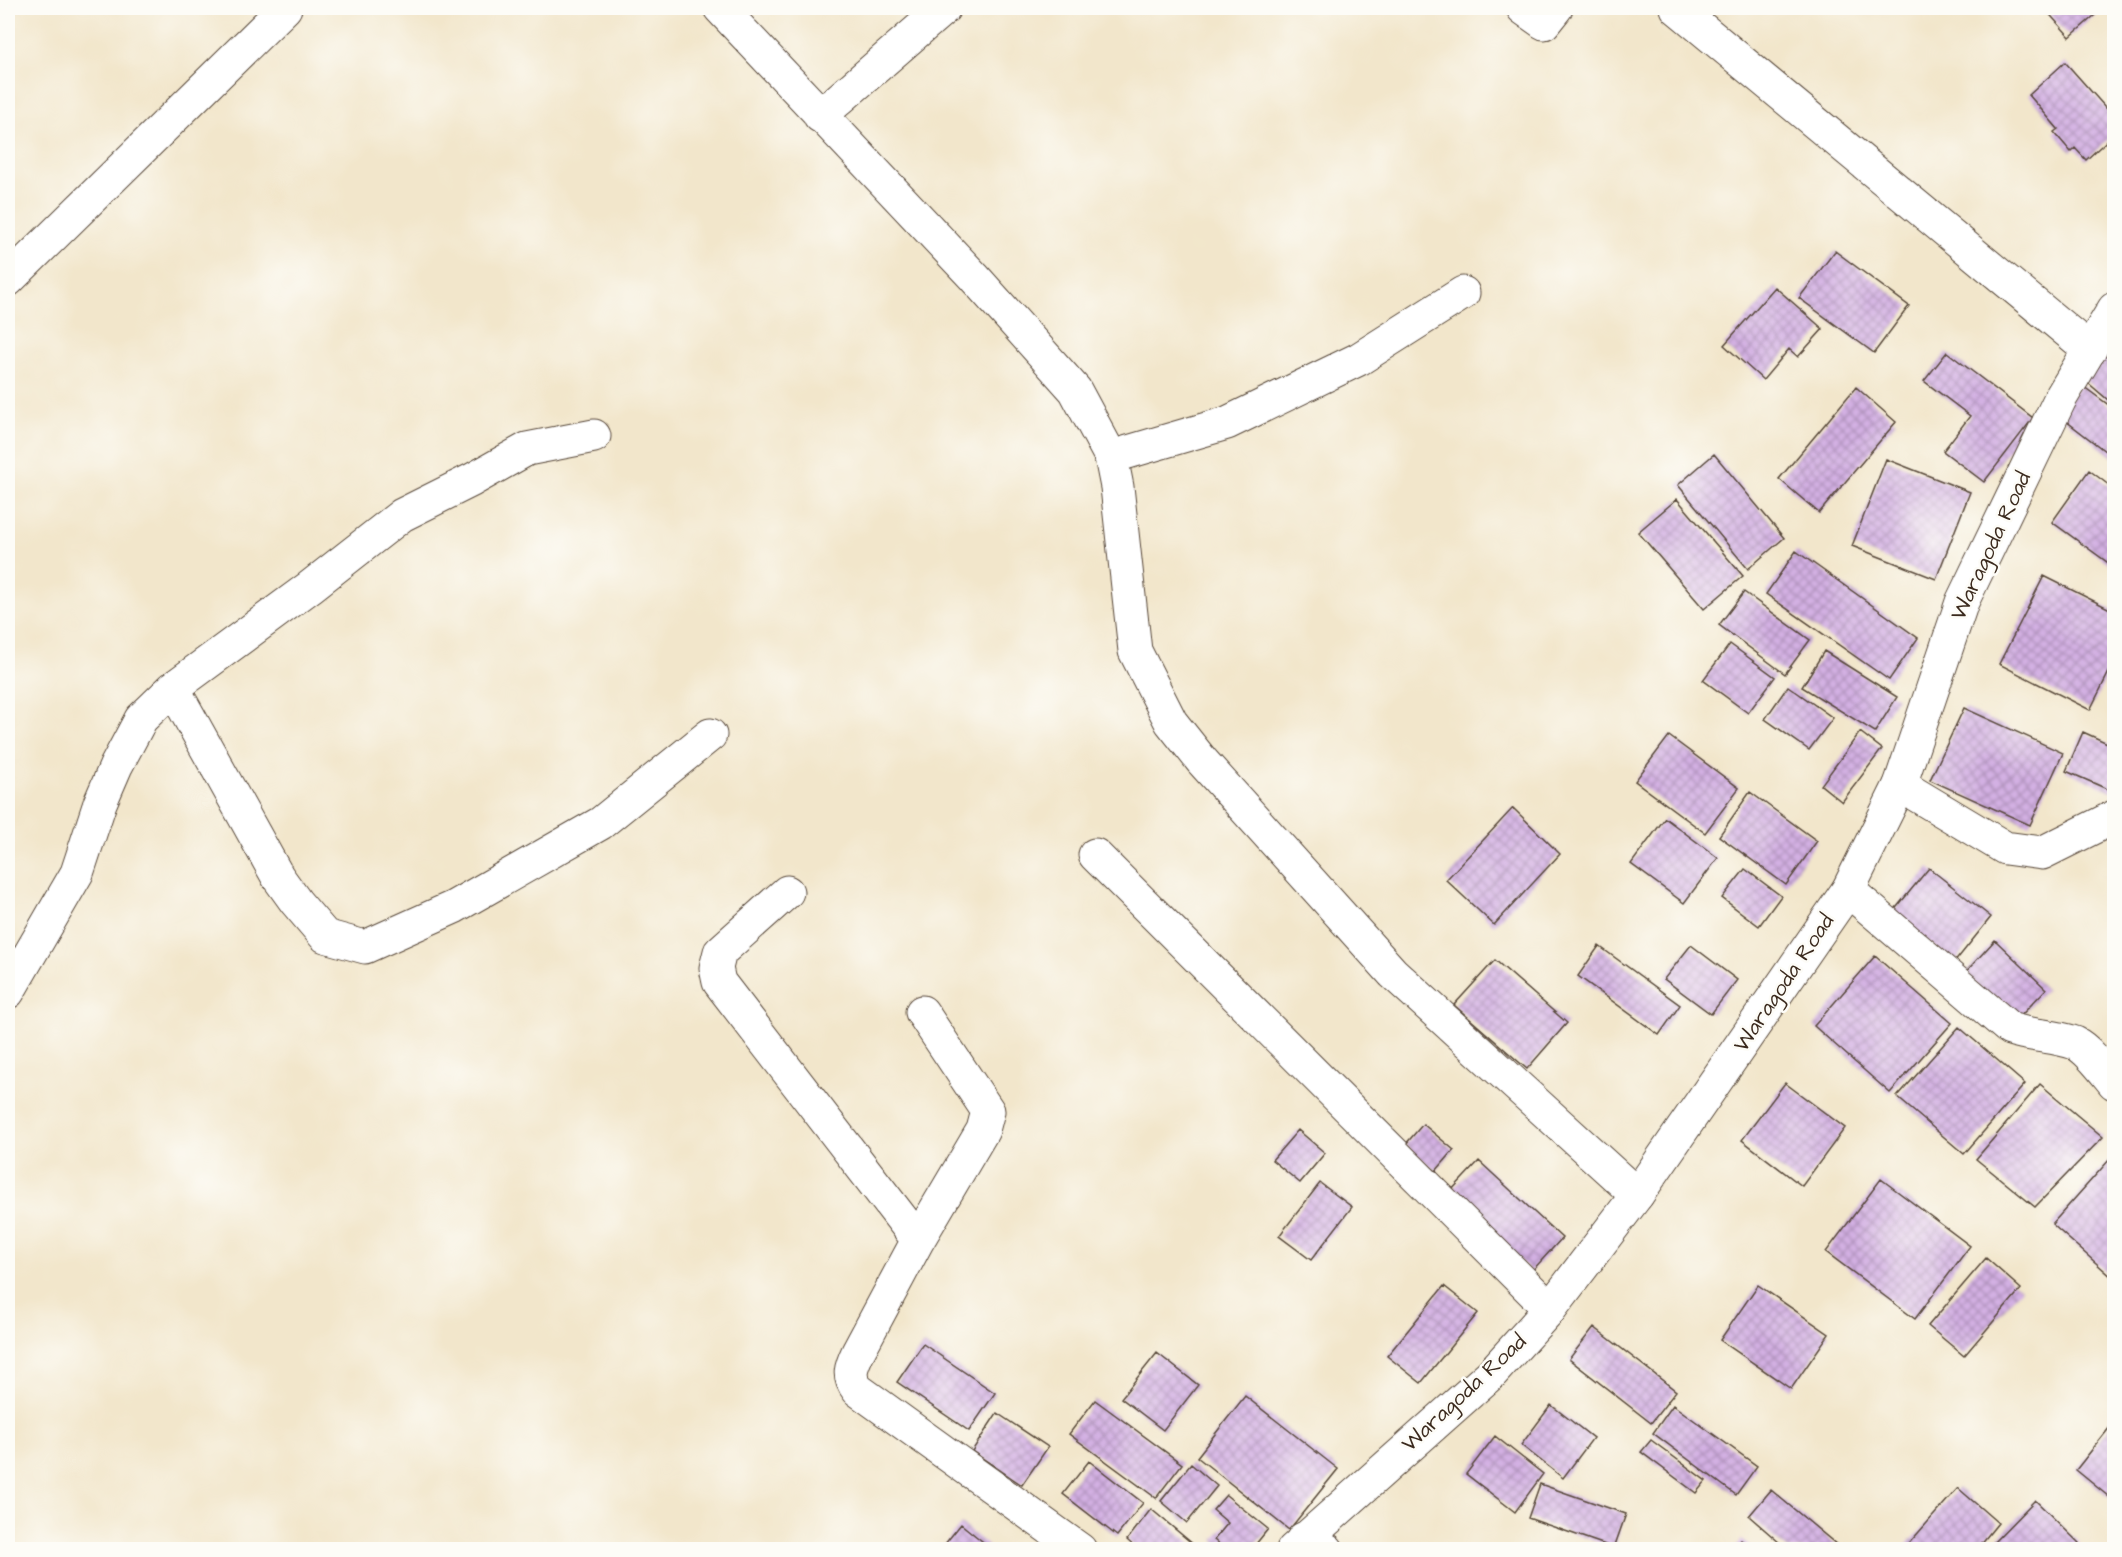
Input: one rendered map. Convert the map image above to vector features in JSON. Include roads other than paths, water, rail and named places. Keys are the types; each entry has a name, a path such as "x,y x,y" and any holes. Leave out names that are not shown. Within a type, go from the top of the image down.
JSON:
{"street":[{"path":"8,280 285,8"},
{"path":"720,8 974,277 1075,390 1112,457 1135,651 1171,722 1202,761 1392,974 1637,1195"},
{"path":"820,116 944,8"},
{"path":"1523,8 1544,23 1556,8"},
{"path":"1677,8 2090,350"},
{"path":"1112,457 1227,423 1359,359 1463,293"},
{"name":"Waragoda Road","path":"1308,1546 1492,1373 1550,1309 1637,1195 1848,890 1900,785 1962,602 2060,399 2115,309"},
{"path":"8,992 77,873 100,803 116,766 141,719 173,688 310,587 402,515 527,449 594,436"},
{"path":"173,688 278,876 296,902 325,936 364,947 454,907 601,823 710,735"},
{"path":"1900,785 2005,848 2042,853 2115,817"},
{"path":"1095,855 1550,1309"},
{"path":"1848,890 2010,1029 2076,1043 2115,1083"},
{"path":"787,892 720,952 716,968 719,982 918,1240"},
{"path":"922,1012 988,1111 983,1130 918,1240 858,1352 852,1366 851,1381 858,1390 1080,1550"}]}
